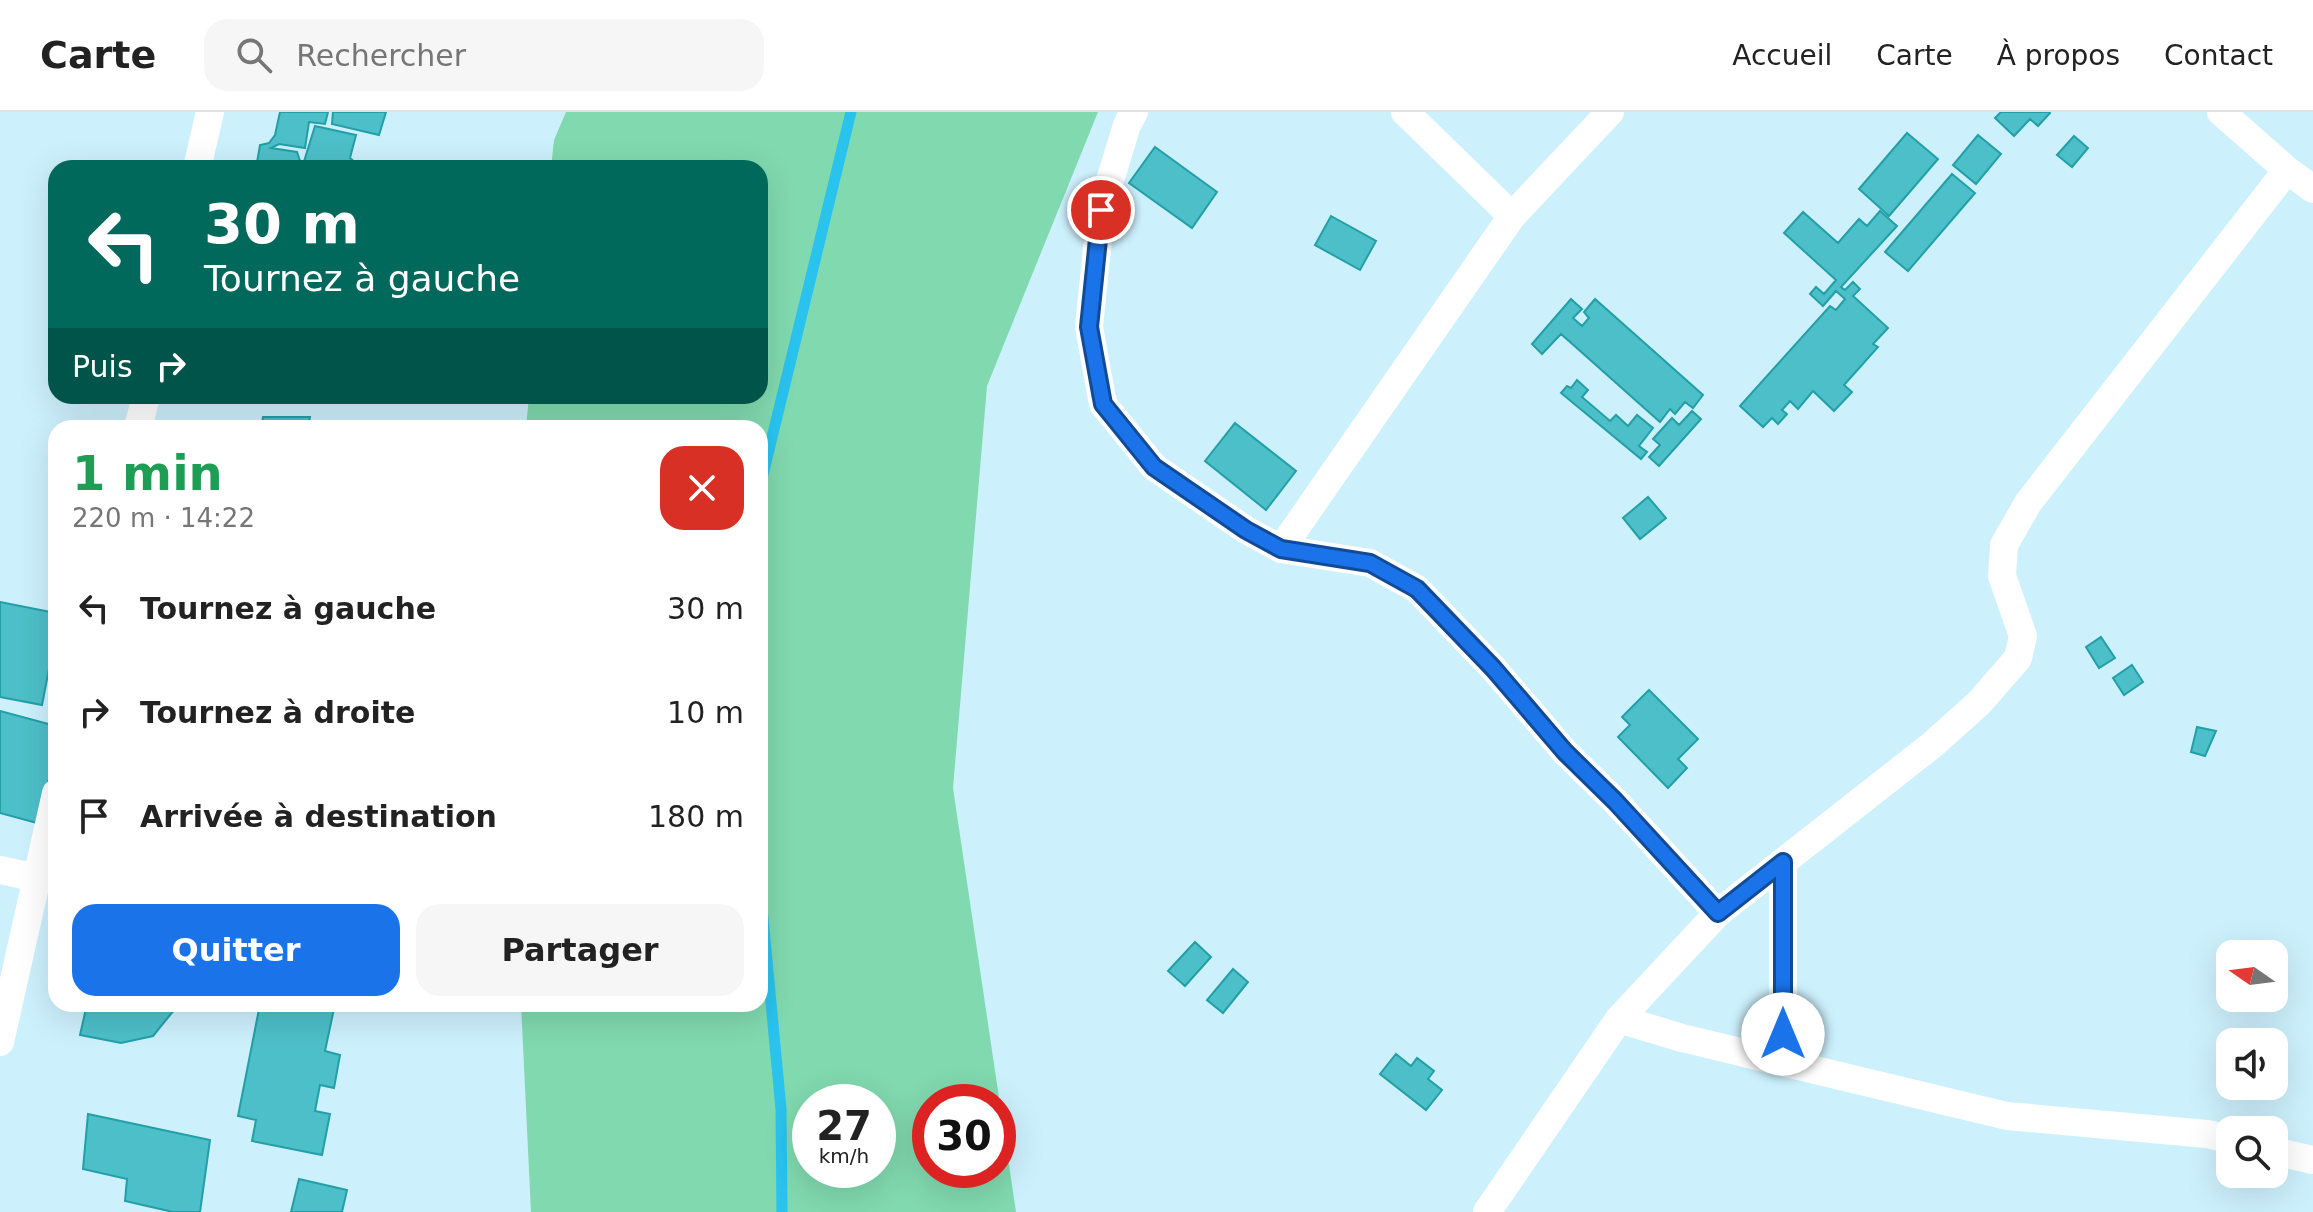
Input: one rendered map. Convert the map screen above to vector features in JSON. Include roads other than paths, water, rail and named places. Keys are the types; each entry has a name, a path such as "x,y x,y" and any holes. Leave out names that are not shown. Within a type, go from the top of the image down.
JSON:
{"street":[{"path":"199,160 210,112"},
{"path":"1134,112 1127,125 1099,225 1089,327 1103,404 1154,467 1246,530 1281,549 1370,563 1417,589 1493,668 1565,752 1615,801 1718,913"},
{"path":"1405,112 1512,216"},
{"path":"1281,549 1512,216 1610,112"},
{"path":"2221,112 2313,189"},
{"path":"1487,1212 1619,1019 1718,913 1932,745 1979,703 2018,658 2023,636 2002,576 2004,545 2022,513 2287,170"},
{"path":"0,1042 48,829"},
{"path":"1783,862 1783,1062"},
{"path":"0,870 37,878"},
{"path":"1619,1019 1682,1038 2007,1116 2216,1136"},
{"path":"2288,1154 2313,1160"}],"waterway":[{"path":"768,454 851,112"},
{"path":"768,971 781,1109 782,1212"}]}
